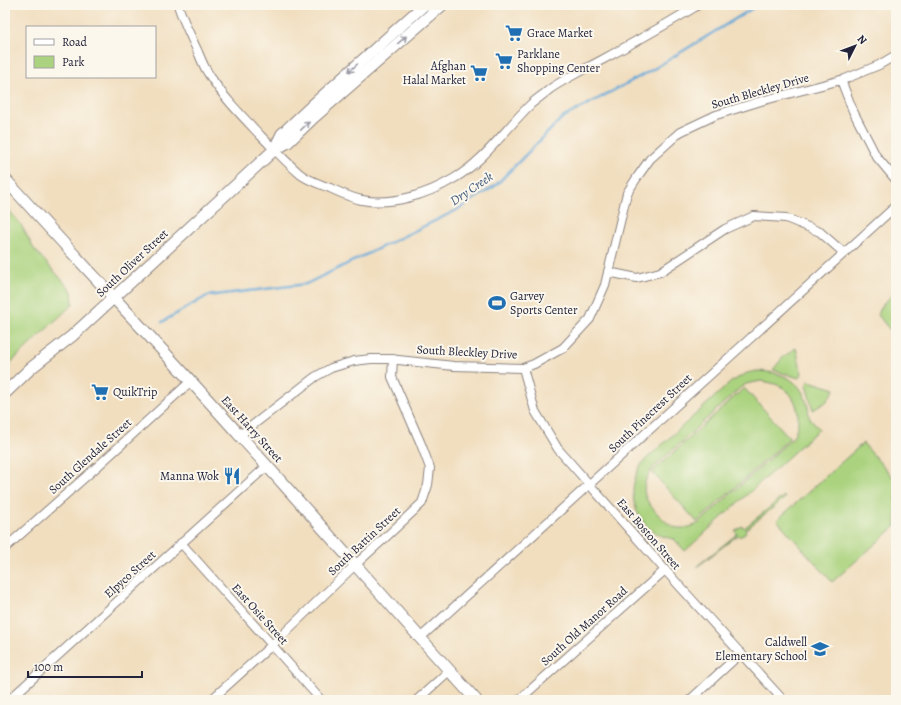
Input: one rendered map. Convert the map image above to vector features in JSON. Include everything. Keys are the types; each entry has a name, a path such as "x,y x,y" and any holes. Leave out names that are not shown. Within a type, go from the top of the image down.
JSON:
{"main road":[{"name":"South Oliver Street","path":"274,150 282,134 424,5"},
{"name":"South Oliver Street","path":"5,393 31,368 72,336 274,150 288,142 314,117 442,5"},
{"name":"East Harry Street","path":"5,180 240,435 476,700"}],"street":[{"path":"178,5 208,72 236,110 274,150 300,174 313,182 352,198 390,201 425,192 454,179 488,151 532,103 550,89 698,5"},
{"name":"South Bleckley Drive","path":"240,435 315,377 331,368 354,361 393,359 454,366 523,368 534,364 563,348 590,319 605,285 627,193 650,159 680,132 716,115 760,100 841,80 879,65 896,55"},
{"path":"841,80 853,111 876,156 896,180"},
{"name":"South Pinecrest Street","path":"420,638 896,206"},
{"path":"608,272 637,278 660,272 725,228 754,216 786,218 820,232 844,253"},
{"name":"South Battin Street","path":"211,700 272,645 422,502 428,485 430,468 392,376 393,359"},
{"name":"East Boston Street","path":"523,368 535,411 558,449 783,700"},
{"name":"South Glendale Street","path":"5,548 191,381"},
{"name":"Elpyco Street","path":"9,700 267,466"},
{"name":"East Osie Street","path":"181,543 321,700"},
{"name":"South Old Manor Road","path":"519,700 665,570"},
{"path":"690,700 741,653"},
{"path":"417,700 449,671"}],"green space":[{"path":"5,206 20,223 34,249 72,291 73,304 5,368"},
{"path":"896,292 896,338 878,315 885,302"},
{"path":"796,348 802,374 799,378 773,370 783,357"},
{"path":"757,371 771,372 784,376 796,383 805,397 809,417 819,429 685,551 674,539 661,535 650,529 642,520 636,509 633,497 637,472 644,461 731,382 747,373","holes":["761,381 780,386 791,395 797,407 798,414 797,428 793,437 699,523 686,528 680,528 666,522 651,507 645,496 644,486 652,469 740,388 746,384"]},
{"path":"809,381 835,389 826,402 813,410 806,385"},
{"path":"744,388 790,438 697,522 652,472"},
{"path":"863,443 896,481 896,526 832,582 777,520"},
{"path":"784,496 785,498 745,530 746,532 740,537 738,535 697,567 737,534 735,531 742,526 744,528"}],"waterway":[{"name":"Dry Creek","path":"162,322 207,296 306,284 455,211 495,186 562,118 652,70 758,5"}],"place":[{"name":"Grace Market","path":"514,33"},
{"name":"Parklane Shopping Center","path":"504,61"},
{"name":"Afghan Halal Market","path":"479,73"},
{"name":"Garvey Sports Center","path":"497,303"},
{"name":"QuikTrip","path":"100,392"},
{"name":"Manna Wok","path":"232,476"},
{"name":"Caldwell Elementary School","path":"820,649"}]}
